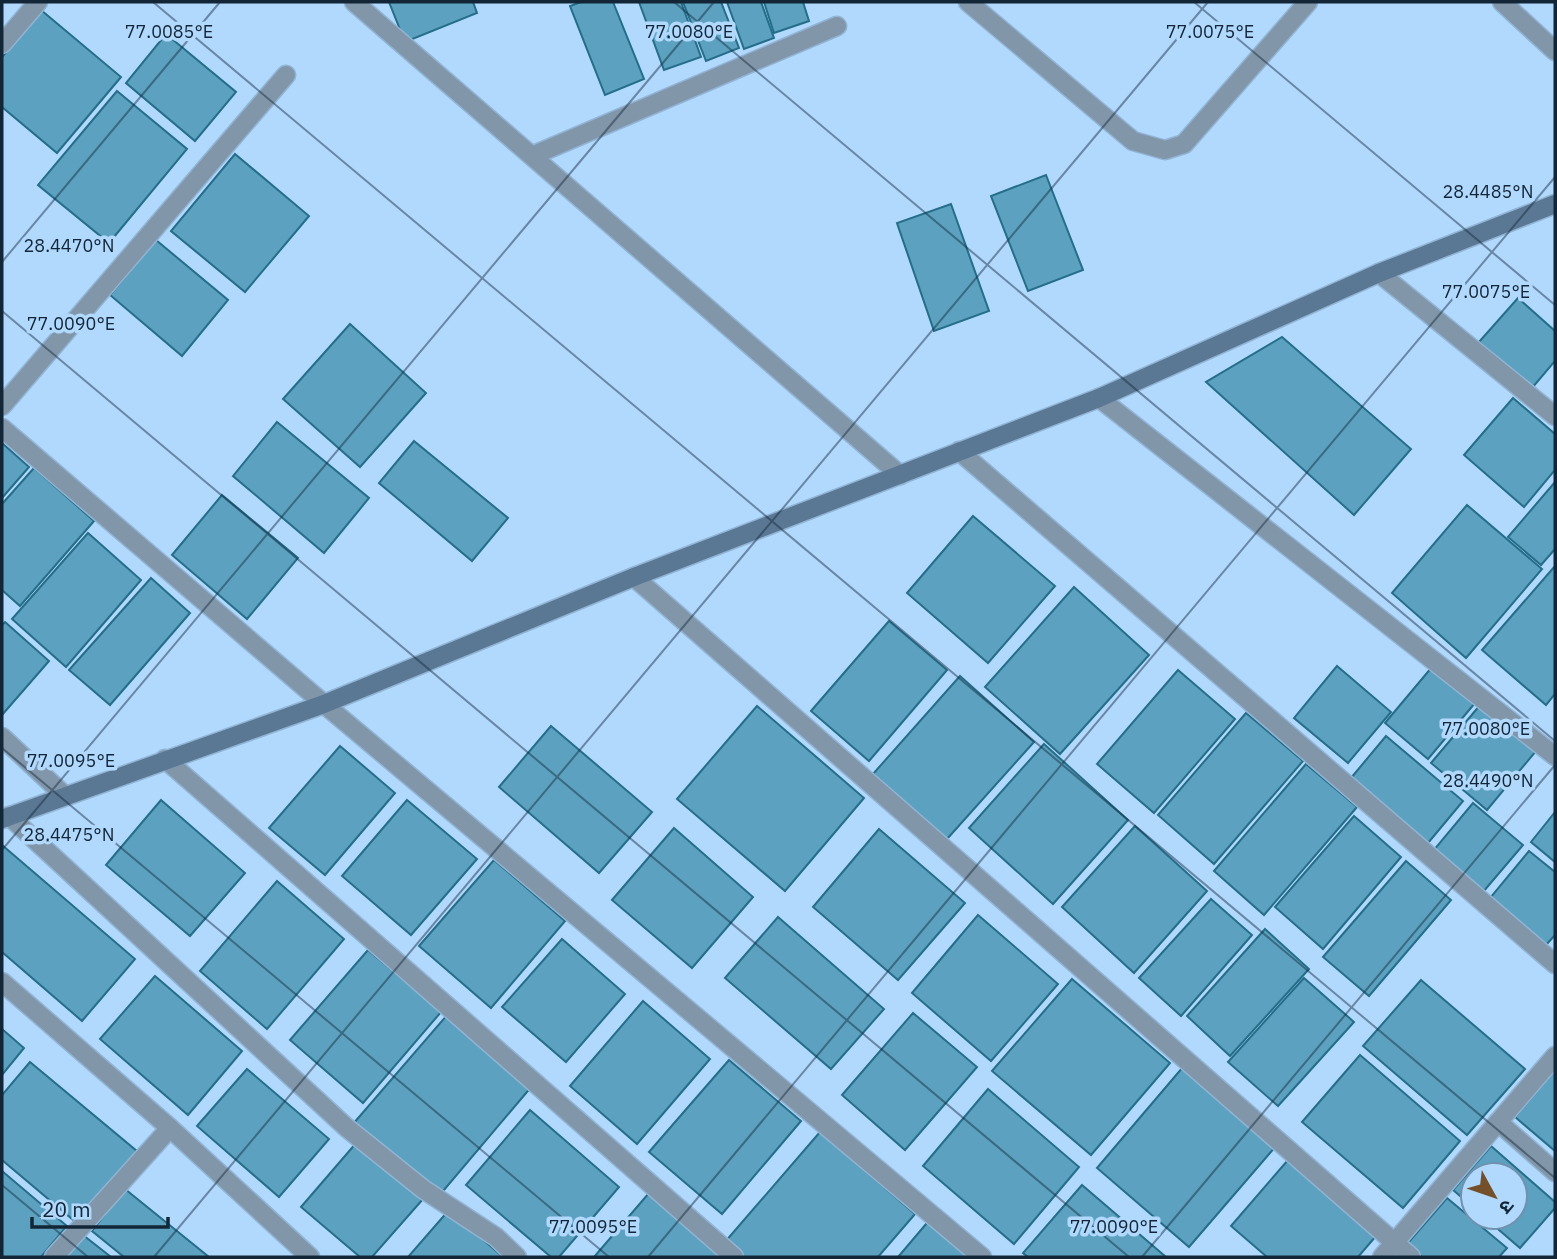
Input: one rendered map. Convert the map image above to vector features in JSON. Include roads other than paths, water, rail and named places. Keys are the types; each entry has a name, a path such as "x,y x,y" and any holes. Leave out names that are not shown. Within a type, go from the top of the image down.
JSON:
{"street":[{"path":"2,44 38,2"},
{"path":"354,2 534,155 900,475"},
{"path":"968,2 1133,141 1165,150 1184,144 1308,2"},
{"path":"1502,2 1555,51"},
{"path":"534,155 837,26"},
{"path":"2,405 286,75"},
{"path":"517,1257 496,1237 423,1189 347,1128 5,817 324,704 634,577 1099,398 1379,273 1555,204"},
{"path":"1379,273 1555,416"},
{"path":"1099,398 1555,756"},
{"path":"2,428 324,704 982,1257"},
{"path":"959,451 1555,964"},
{"path":"634,577 1411,1257"},
{"path":"2,737 64,795"},
{"path":"165,759 734,1257"},
{"path":"2,982 170,1128 310,1257"},
{"path":"1382,1257 1555,1056"},
{"path":"1498,1122 1555,1172"},
{"path":"54,1257 170,1128"}]}
